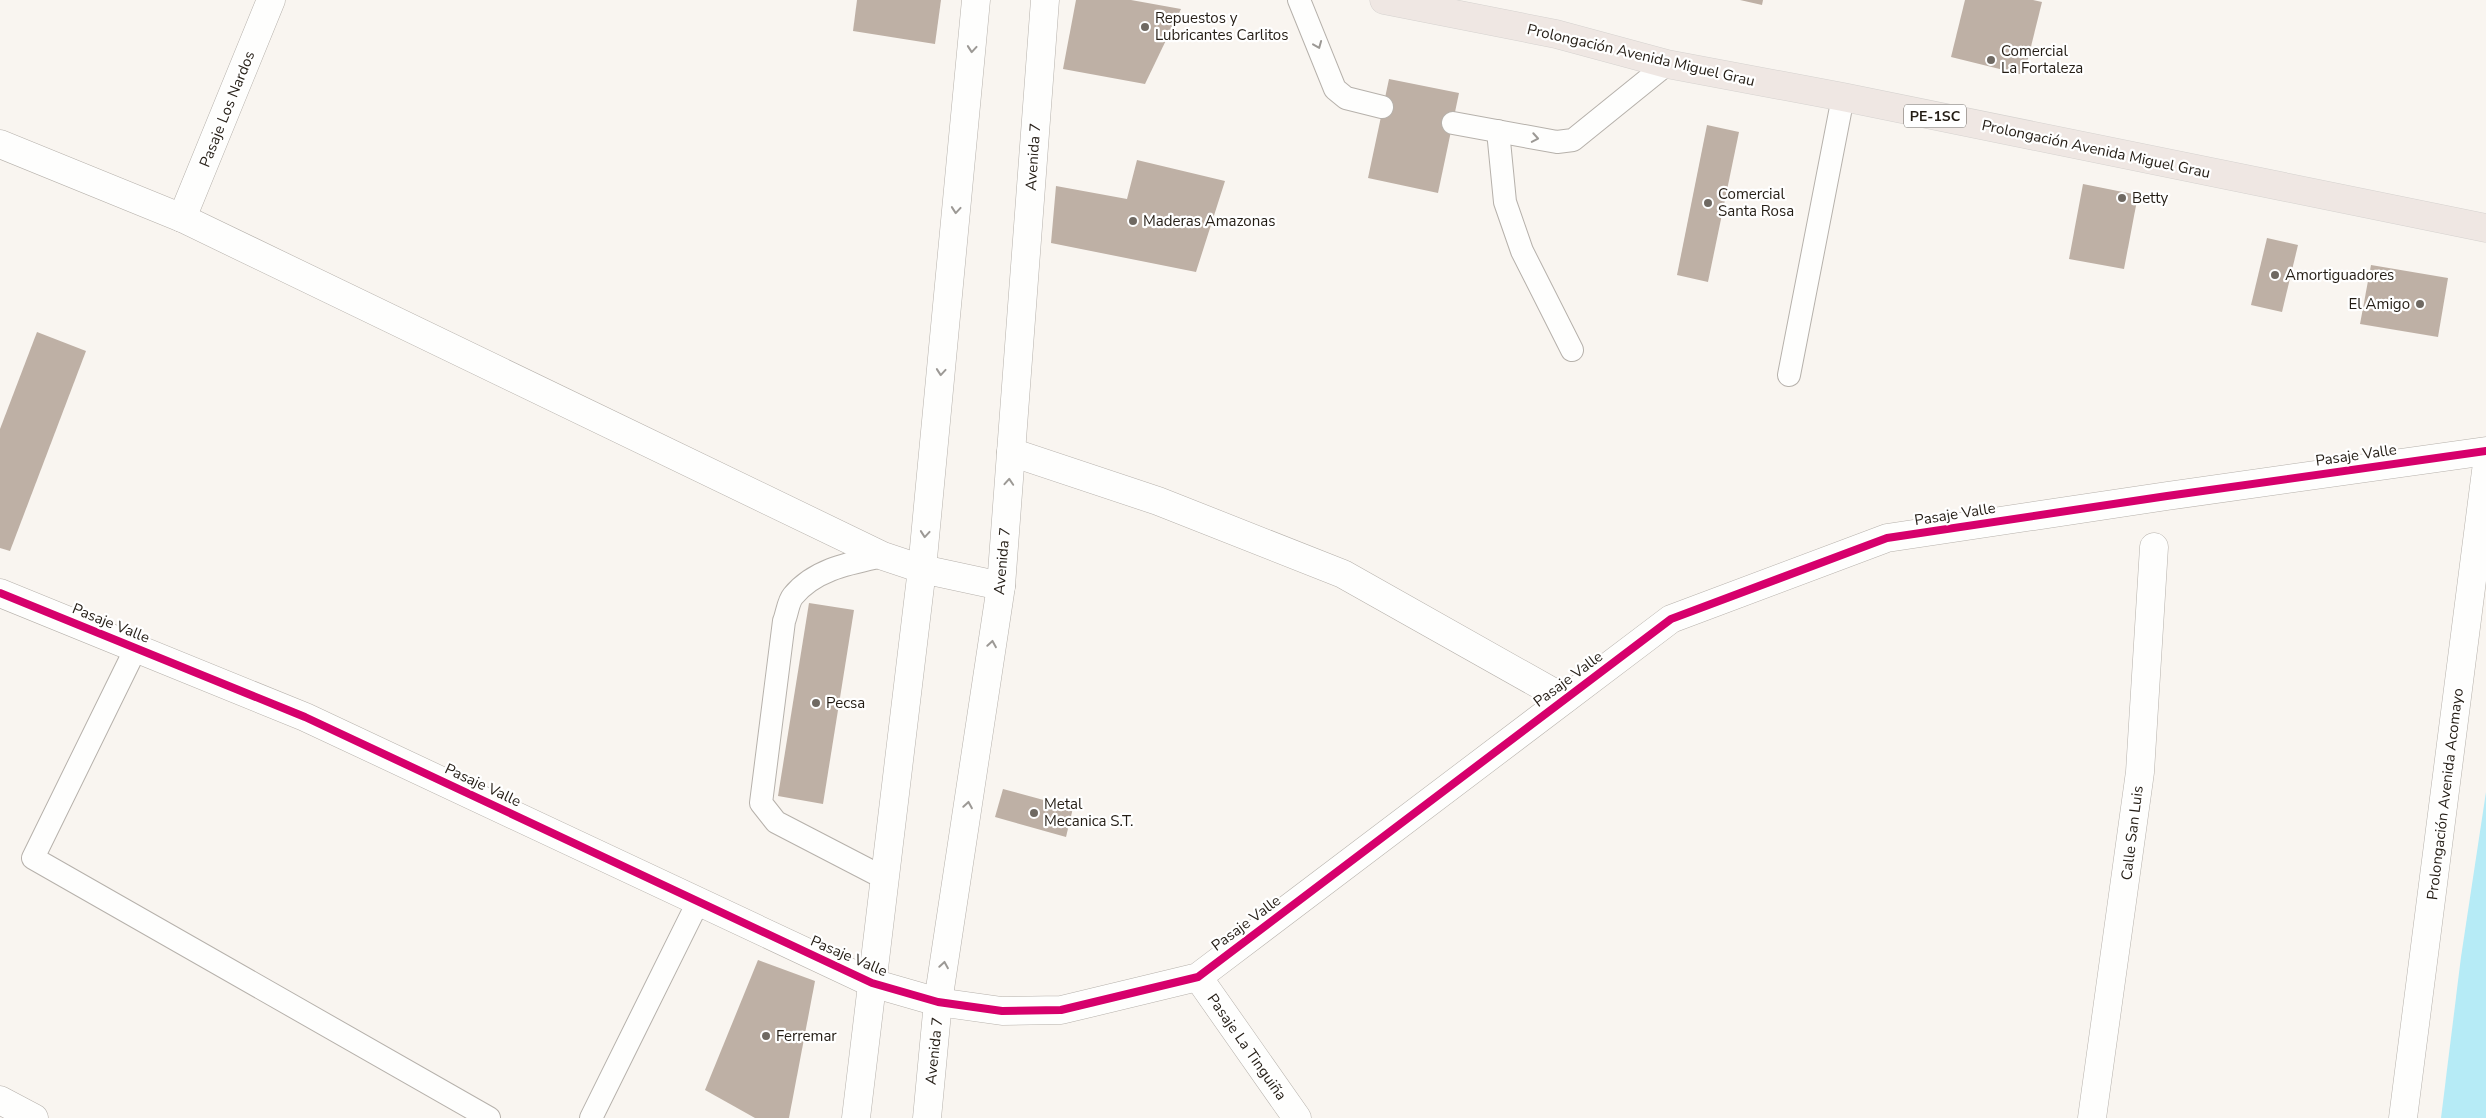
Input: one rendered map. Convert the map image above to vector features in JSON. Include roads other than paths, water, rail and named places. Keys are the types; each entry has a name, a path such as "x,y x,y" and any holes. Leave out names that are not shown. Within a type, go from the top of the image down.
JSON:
{"main road":[{"name":"Prolongación Avenida Miguel Grau","path":"1384,0 1556,34 1667,64 1843,97 2486,228"}],"street":[{"name":"Pasaje Los Nardos","path":"182,218 271,0"},
{"path":"856,1118 922,569 976,0"},
{"name":"Avenida 7","path":"927,1118 938,1002 1001,586 1044,0"},
{"path":"0,144 182,218 883,556 922,569 1001,586"},
{"name":"Pasaje Valle","path":"0,593 305,717 872,983 938,1002 1002,1011 1061,1010 1198,977 1670,619 1887,538 2486,451"},
{"path":"1012,452 1158,501 1343,574 1565,699"},
{"name":"Prolongación Avenida Acomayo","path":"2403,1118 2486,471"},
{"name":"Calle San Luis","path":"2092,1118 2140,772 2154,547"},
{"name":"Pasaje La Tinguiña","path":"1198,977 1297,1118"},
{"path":"0,1100 34,1118"}],"lane":[{"path":"1300,0 1335,89 1346,98 1382,107"},
{"path":"1453,123 1557,142 1573,140 1667,64"},
{"path":"1789,375 1843,97"},
{"path":"1498,131 1505,202 1522,251 1572,350"},
{"path":"883,556 836,567 809,581 792,597 784,621 762,803 776,822 884,878"},
{"path":"136,648 33,858 489,1118"},
{"path":"591,1118 698,902"}],"water":[{"path":"2486,792 2486,1118 2441,1118 2461,957"}],"place":[{"name":"Repuestos y Lubricantes Carlitos","path":"1145,27"},
{"name":"Comercial La Fortaleza","path":"1991,60"},
{"name":"Betty","path":"2122,198"},
{"name":"Comercial Santa Rosa","path":"1708,203"},
{"name":"Maderas Amazonas","path":"1133,221"},
{"name":"Amortiguadores","path":"2275,275"},
{"name":"El Amigo","path":"2420,304"},
{"name":"Pecsa","path":"816,703"},
{"name":"Metal Mecanica S.T.","path":"1034,813"},
{"name":"Ferremar","path":"766,1036"}]}
